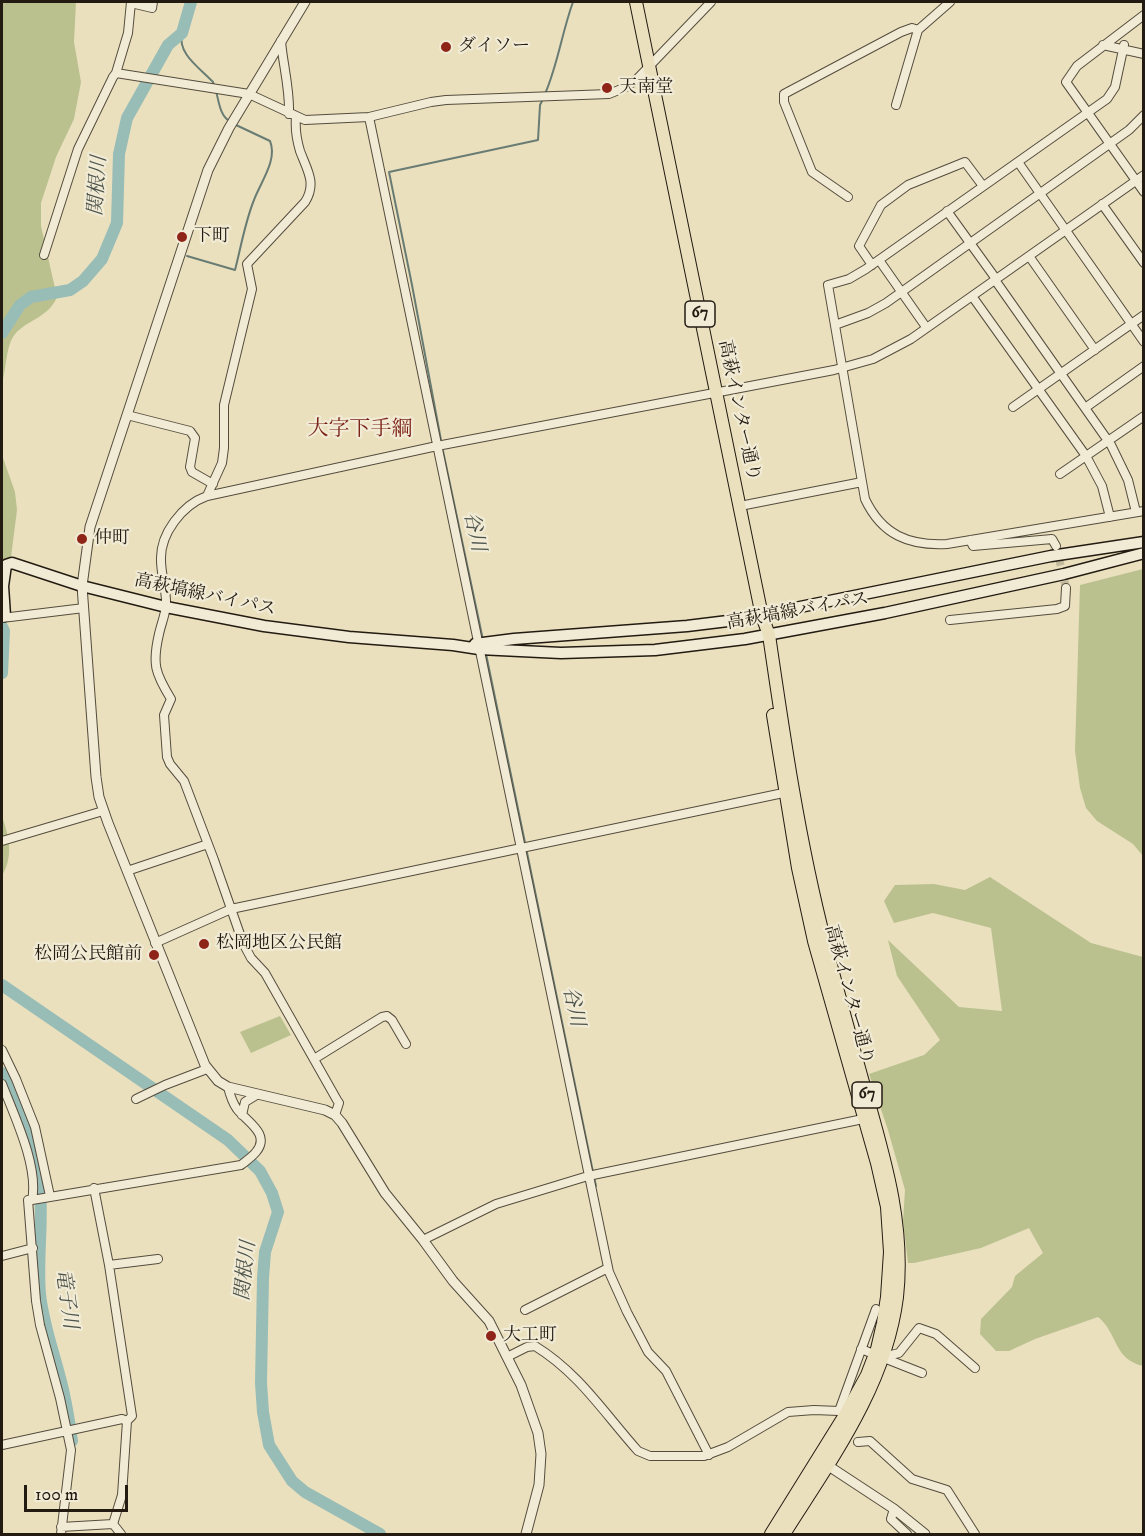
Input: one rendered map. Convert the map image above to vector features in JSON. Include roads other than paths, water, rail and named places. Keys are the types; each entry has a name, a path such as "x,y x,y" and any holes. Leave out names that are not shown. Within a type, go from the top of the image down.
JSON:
{"main road":[{"name":"高萩インター通り","path":"636,2 762,615 798,868 814,941 877,1163 887,1207 890,1252 879,1356 859,1392 842,1413 822,1462 784,1534"},
{"name":"高萩塙線バイパス","path":"479,647 514,639 708,624 1052,556 1143,542"},
{"name":"高萩塙線バイパス","path":"3,617 3,586 5,569 9,563 82,586 166,608 305,632 561,653 602,652 693,646 765,635 885,613 1143,553"},
{"name":"高萩インター通り","path":"771,1534 854,1420 893,1316 898,1277 898,1228 895,1204 824,939 788,792"}],"street":[{"path":"44,255 78,149 116,73 128,33 131,2 152,8 153,2"},
{"path":"304,2 222,141 208,170 90,527 82,586 96,777 104,811 207,1069 218,1081 228,1087 326,1110 335,1115 384,1193 453,1281 489,1321 531,1410 541,1454 540,1485 526,1534"},
{"path":"116,73 249,94 292,115 315,121 369,117 431,102 609,94 626,87 649,67 711,2"},
{"path":"896,105 918,30 950,2"},
{"path":"1143,15 1077,66 1066,82 1143,192"},
{"path":"848,197 812,172 784,102 784,94 901,32 912,28 918,30"},
{"path":"207,496 222,463 224,405 252,289 247,264 305,202 311,192 309,170 300,149 292,115 284,73 281,40"},
{"path":"1103,45 1123,47 1143,54"},
{"path":"947,212 1108,440 1128,480 1140,512 931,545 910,542 888,529 878,520 865,499 828,285 849,279 875,262 1110,96 1115,87 1123,47"},
{"path":"835,325 868,313 901,292 1136,124 1143,115"},
{"path":"369,117 608,1268 648,1352 666,1371 710,1455"},
{"path":"926,327 901,292 859,246 879,207 908,185 965,162 983,186"},
{"path":"1018,162 1143,342"},
{"path":"335,1115 339,1103 265,973 251,958 243,943 184,781 167,757 164,716 171,699 157,674 155,658 166,608 160,563 161,548 176,520 191,504 207,496 437,446 842,367 887,353 1143,175"},
{"path":"1102,204 1143,263"},
{"path":"1029,256 1095,350"},
{"path":"972,296 1086,456 1099,479 1110,517"},
{"path":"1013,407 1143,315"},
{"path":"1086,408 1143,366"},
{"path":"127,415 190,431 195,438 190,467 192,472 213,484"},
{"path":"1060,474 1143,416"},
{"path":"740,506 862,482"},
{"path":"970,540 973,546 1052,539 1056,546"},
{"path":"950,620 1057,609 1065,606 1066,588"},
{"path":"3,617 84,608"},
{"path":"155,943 231,909 788,792"},
{"path":"2,841 104,811"},
{"path":"127,871 208,844"},
{"path":"314,1059 387,1016 392,1020 406,1044"},
{"path":"2,1050 35,1127 48,1196"},
{"path":"136,1099 207,1069"},
{"path":"2,1084 23,1134 35,1188 32,1200"},
{"path":"113,1524 61,1531 71,1450 36,1301 28,1200 241,1165 257,1151 261,1142 260,1134 231,1099 228,1087"},
{"path":"242,1115 245,1102 258,1094"},
{"path":"423,1240 496,1204 588,1176 863,1119"},
{"path":"94,1188 109,1265 132,1416 127,1421 122,1495 113,1524"},
{"path":"2,1256 33,1248"},
{"path":"109,1265 158,1259"},
{"path":"525,1310 608,1268"},
{"path":"507,1358 527,1347 535,1346 544,1352 569,1370 638,1451 650,1456 704,1456 753,1434 788,1412 814,1410 842,1413 861,1349 876,1309"},
{"path":"879,1356 899,1353 919,1328 936,1334 975,1368"},
{"path":"861,1349 922,1373"},
{"path":"2,1445 122,1419 127,1421"},
{"path":"858,1442 870,1441 912,1479 947,1490 975,1534"},
{"path":"822,1462 894,1509 925,1534"},
{"path":"894,1509 891,1519 907,1534"},
{"path":"113,1524 121,1534"}],"waterway":[{"name":"関根川","path":"2,333 20,305 31,297 70,290 83,281 102,259 117,223 119,154 127,118 168,45 182,33 191,2"},
{"name":"谷川","path":"545,94 573,2"},
{"path":"182,33 181,41 186,54 214,85"},
{"path":"216,91 222,113 231,122"},
{"name":"谷川","path":"483,640 443,451 389,172 538,140 540,105 543,99"},
{"path":"187,256 235,270 248,217 272,156 270,141 236,125"},
{"name":"関根川","path":"2,627 4,631 2,673"},
{"name":"谷川","path":"486,654 593,1172"},
{"name":"関根川","path":"2,985 228,1140 260,1171 272,1193 278,1212 265,1252 263,1278 261,1383 269,1445 292,1481 305,1492 380,1534"},
{"name":"竜子川","path":"2,1073 22,1114 35,1158 41,1202 39,1268 41,1305 64,1394 72,1441"},
{"name":"谷川","path":"594,1177 596,1186"}],"tunnel":[{"path":"1056,546 1066,588"}],"place":[{"name":"ダイソー","path":"446,47"},
{"name":"天南堂","path":"607,88"},
{"name":"下町","path":"182,237"},
{"name":"仲町","path":"82,539"},
{"name":"松岡地区公民館","path":"204,944"},
{"name":"松岡公民館前","path":"154,955"},
{"name":"大工町","path":"491,1336"}],"district":[{"name":"大字下手綱","path":"360,431"}]}
